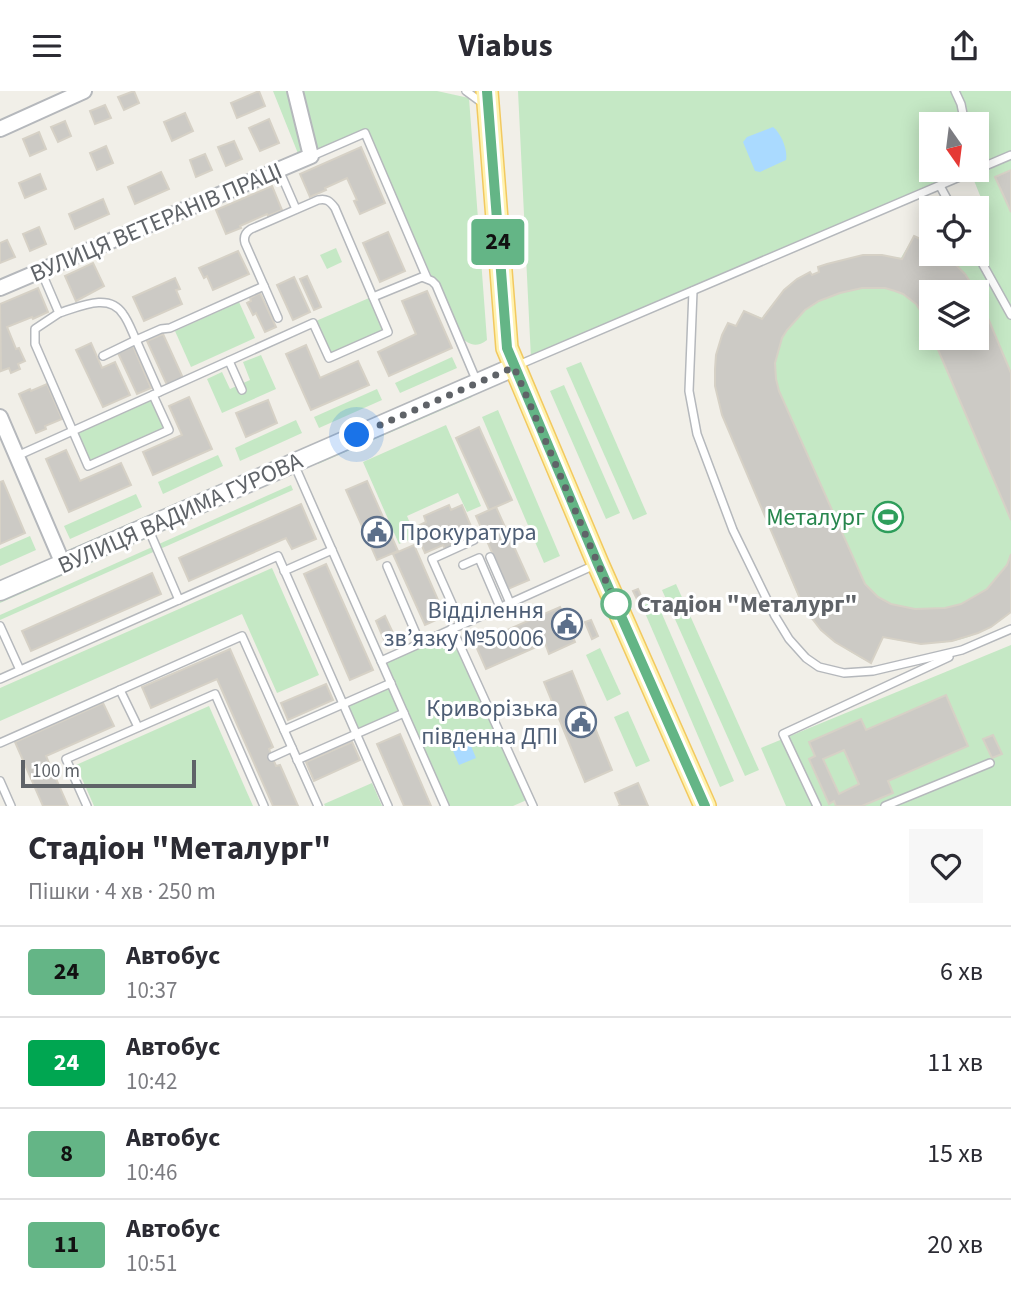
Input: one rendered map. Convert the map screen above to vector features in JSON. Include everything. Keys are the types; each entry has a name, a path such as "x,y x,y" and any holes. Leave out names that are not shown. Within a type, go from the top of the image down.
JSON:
{"main road":[{"path":"488,99 507,348 598,564 705,806"}],"street":[{"path":"0,129 84,91"},
{"path":"295,91 311,156"},
{"name":"ВУЛИЦЯ ВЕТЕРАНІВ ПРАЦІ","path":"0,288 311,156"},
{"name":"ВУЛИЦЯ ВАДИМА ГУРОВА","path":"0,591 514,367"},
{"path":"1,421 64,564"}],"lane":[{"path":"466,91 488,99"},
{"path":"955,91 963,112"},
{"path":"311,156 365,133 427,278"},
{"path":"989,164 1011,155"},
{"path":"279,170 296,209"},
{"path":"514,367 948,182"},
{"path":"940,186 945,196"},
{"path":"17,456 313,323 329,358 388,332 332,204 327,199 323,198 296,209 251,229 245,235 245,243 278,318"},
{"path":"984,266 1011,315"},
{"path":"41,271 59,313"},
{"path":"373,297 422,277 434,282 440,289 478,383"},
{"path":"103,356 264,286"},
{"path":"693,291 689,391 696,434 733,530 789,639 806,658 819,667 844,673 873,671 962,650"},
{"path":"103,302 122,312 136,340 169,430 88,466 35,344 35,329 59,313 103,302"},
{"path":"229,361 242,390"},
{"path":"293,463 445,806"},
{"path":"147,527 179,600"},
{"path":"461,624 432,559 474,540"},
{"path":"284,571 332,550"},
{"path":"0,679 278,556 388,806"},
{"path":"490,557 510,603"},
{"path":"463,565 479,558 500,607"},
{"path":"381,660 598,564"},
{"path":"387,566 420,643"},
{"path":"0,626 20,670"},
{"path":"453,628 533,806"},
{"path":"817,806 783,734 1011,629"},
{"path":"0,743 242,636 318,806"},
{"path":"284,730 391,683"},
{"path":"120,689 138,727"},
{"path":"87,806 66,759 215,694 251,766 264,806"},
{"path":"297,760 404,713"},
{"path":"272,757 292,748"},
{"path":"885,806 990,763"},
{"path":"0,781 11,806"}],"green space":[{"path":"273,91 437,91 469,98 487,340 472,344 459,336 366,133 301,161"},
{"path":"518,91 1011,91 1011,612 982,632 966,638 917,643 883,637 871,663 830,637 813,619 799,598 722,415 716,380 717,357 728,323 736,326 744,311 762,318 789,286 810,272 812,275 819,272 818,267 859,257 901,258 914,236 919,238 919,266 989,266 989,196 980,196 975,182 989,182 989,112 919,112 919,182 950,182 531,359"},
{"path":"336,248 342,262 327,269 320,255"},
{"path":"369,298 383,331 330,354 316,321"},
{"path":"239,302 255,338 191,367 175,331"},
{"path":"261,355 276,389 222,413 207,379 222,372 230,389 250,380 243,362"},
{"path":"452,357 457,368 400,393 395,383"},
{"path":"581,362 647,514 633,520 566,368"},
{"path":"463,379 464,383 70,553 68,550"},
{"path":"564,385 620,513 606,519 550,391"},
{"path":"377,389 382,400 319,428 314,417"},
{"path":"470,393 472,397 318,464 316,460"},
{"path":"153,395 169,430 88,466 72,431"},
{"path":"498,410 560,556 544,563 482,417"},
{"path":"296,420 302,433 240,461 235,448"},
{"path":"446,425 481,506 467,512 458,493 407,516 416,537 399,544 363,462"},
{"path":"218,455 223,466 163,494 158,482"},
{"path":"284,472 286,477 0,603 0,598"},
{"path":"291,485 293,490 0,620 0,615"},
{"path":"136,494 142,507 70,539 64,526"},
{"path":"30,536 36,550 0,566 0,549"},
{"path":"272,568 319,675 277,693 242,614 0,721 0,688"},
{"path":"676,584 759,770 745,776 662,590"},
{"path":"656,600 734,781 720,787 642,606"},
{"path":"452,628 529,799 513,806 445,806 404,713 356,734 343,704 390,683 381,661"},
{"path":"1011,645 1011,806 786,806 761,748"},
{"path":"600,648 621,694 607,701 586,655"},
{"path":"209,706 253,806 94,806 76,765"},
{"path":"628,711 650,761 636,767 614,717"},
{"path":"372,783 382,806 324,804"}],"water":[{"path":"773,127 783,142 786,160 760,172 755,171 743,142 747,137"},
{"path":"464,729 476,758 459,765 447,737"}],"building":[{"path":"134,91 139,103 124,110 118,97"},
{"path":"259,91 265,106 237,118 231,103"},
{"path":"105,105 111,118 95,124 90,111"},
{"path":"185,113 193,131 172,141 164,122"},
{"path":"269,119 279,143 260,151 249,128"},
{"path":"65,121 71,136 58,142 51,127"},
{"path":"39,132 46,149 30,156 23,139"},
{"path":"234,141 242,159 226,166 218,147"},
{"path":"106,146 113,163 97,170 90,153"},
{"path":"361,147 385,203 360,214 347,178 310,197 300,174"},
{"path":"205,154 212,170 196,177 190,160"},
{"path":"1011,170 1011,212 995,177"},
{"path":"161,172 169,189 135,204 128,187"},
{"path":"40,174 46,189 25,198 19,183"},
{"path":"272,186 282,210 268,216 267,214 226,234 216,210"},
{"path":"103,199 109,214 75,229 69,214"},
{"path":"39,227 46,244 30,251 23,234"},
{"path":"388,232 405,271 380,282 363,243"},
{"path":"914,236 919,238 919,266 957,266 969,280 919,280 919,309 903,294 885,288 862,288 819,301 805,310 782,338 775,363 779,391 865,584 878,597 891,604 915,609 945,608 961,604 987,589 1007,565 1011,554 1011,612 991,627 952,641 921,644 883,637 871,663 835,642 821,630 804,608 722,415 715,386 716,355 728,323 736,326 744,311 762,319 784,290 810,272 812,275 819,272 818,267 863,255 902,259"},
{"path":"7,240 15,257 0,263 0,243"},
{"path":"238,251 249,274 213,290 207,276 204,278 199,268"},
{"path":"93,263 104,286 76,301 65,276"},
{"path":"307,276 321,307 314,310 300,279"},
{"path":"294,277 310,312 293,320 277,285"},
{"path":"175,278 180,289 176,290 182,304 144,321 133,297"},
{"path":"38,288 48,312 7,327 16,349 19,348 25,361 18,364 20,369 11,373 9,368 1,371 0,304"},
{"path":"427,291 452,348 389,376 378,352 416,334 402,301"},
{"path":"260,293 276,327 265,332 256,313 253,315 247,303 251,301 250,298"},
{"path":"989,320 1011,373 1011,520 938,350 989,350"},
{"path":"163,334 183,378 167,385 147,341"},
{"path":"91,343 102,368 115,362 130,395 103,407 76,350"},
{"path":"306,345 320,378 358,361 369,385 311,410 286,354"},
{"path":"133,346 151,388 137,394 118,353"},
{"path":"47,384 62,419 36,433 19,394"},
{"path":"189,397 212,449 153,475 143,452 182,435 169,406"},
{"path":"268,400 277,423 246,437 236,413"},
{"path":"479,427 512,500 489,510 456,438"},
{"path":"66,450 80,481 121,463 131,485 69,512 46,459"},
{"path":"3,481 25,533 0,544 0,482"},
{"name":"Прокуратура","path":"367,481 398,551 377,560 346,490"},
{"path":"301,504 316,539 292,549 286,538 189,581 179,558"},
{"path":"449,505 451,510 462,505 473,531 458,538 460,542 445,549 443,545 425,553 414,528 426,522 424,516"},
{"path":"496,507 529,580 508,589 476,516"},
{"path":"414,545 445,616 425,625 393,554"},
{"path":"326,564 373,670 350,680 304,574"},
{"path":"152,573 161,594 31,651 22,631"},
{"path":"638,589 642,598 637,599 633,591"},
{"path":"560,607 575,642 549,654 545,643 486,669 475,644"},
{"path":"385,616 394,635 384,640 376,621"},
{"path":"591,620 598,636 592,639 585,622"},
{"path":"230,649 273,747 269,749 276,766 280,765 298,806 273,806 217,679 151,708 142,687"},
{"path":"572,671 612,770 585,782 544,682"},
{"path":"326,684 333,700 288,720 281,703"},
{"path":"946,695 968,746 888,781 893,793 862,806 836,806 834,801 829,804 809,759 815,756 809,742 861,719 866,730","holes":["844,750 859,784 839,794 823,759"]},
{"path":"103,703 114,726 46,756 68,806 43,806 15,742"},
{"path":"400,734 431,806 404,806 377,744"},
{"path":"993,735 1002,754 992,758 983,739"},
{"path":"352,742 360,760 314,781 306,762"},
{"path":"638,783 648,806 619,806 615,793"}],"bus line":[{"name":"24","path":"487,91 507,348 598,564 705,806"}],"place":[{"name":"Металург","path":"888,517"},
{"name":"Прокуратура","path":"377,532"},
{"name":"Стадіон \"Металург\"","path":"616,604"},
{"name":"Відділення зв’язку №50006","path":"567,624"},
{"name":"Криворізька південна ДПІ","path":"581,722"}],"route":[{"path":"357,435 514,367 618,608 616,604"}]}
